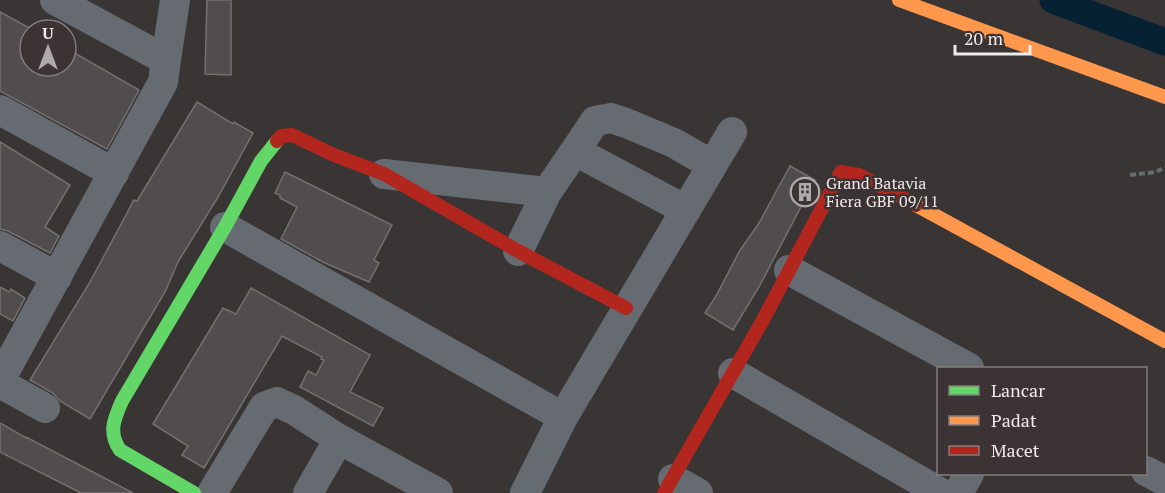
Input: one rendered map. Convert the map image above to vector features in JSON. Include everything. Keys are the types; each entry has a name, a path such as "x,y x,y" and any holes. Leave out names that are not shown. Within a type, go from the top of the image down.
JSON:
{"street":[{"path":"55,0 166,60"},
{"path":"45,408 0,382 163,82 175,0"},
{"path":"899,0 1165,97"},
{"path":"0,110 114,173"},
{"path":"518,251 547,192 596,121 611,118 674,143 712,165"},
{"path":"525,493 563,417 732,132"},
{"path":"194,493 120,450 113,441 114,418 261,161 281,136 292,135 334,155 384,174 518,251 626,308"},
{"path":"575,151 686,210"},
{"path":"678,488 733,373 841,172 856,173 897,194 1165,341"},
{"path":"384,174 547,192"},
{"path":"225,227 563,417"},
{"path":"0,246 57,277"},
{"path":"789,270 965,367"},
{"path":"733,373 941,493"},
{"path":"212,493 264,407 277,402 438,493"},
{"path":"308,493 339,439"},
{"path":"1147,472 1165,481"},
{"path":"958,493 968,475"}],"path":[{"path":"1130,175 1156,172 1165,167"}],"building":[{"path":"207,0 231,0 231,75 205,74"},
{"path":"0,12 18,22 18,78 78,78 78,55 139,90 107,149 0,91"},
{"path":"197,102 233,124 234,122 253,133 218,197 178,262 165,292 90,419 30,380 90,282 134,200 137,201"},
{"path":"0,142 70,185 45,227 59,236 50,253 0,229"},
{"path":"790,166 815,180 759,287 733,330 705,313"},
{"path":"285,172 392,225 374,260 379,263 369,282 323,262 281,239 297,207 275,193"},
{"path":"0,287 9,292 11,289 25,298 13,321 0,314"},
{"path":"251,288 370,355 350,392 383,408 373,426 300,387 308,371 316,375 324,360 282,336 204,468 182,455 188,446 153,424 223,308 236,314"},
{"path":"0,423 133,493 81,493 0,452"}],"waterway":[{"path":"1053,0 1165,42"}],"traffic: fast":[{"path":"194,493 120,450 114,438 115,420 122,401 225,227 261,161 277,141"}],"traffic: slow":[{"path":"899,0 1165,97"},
{"path":"916,205 1165,341"}],"traffic: jam":[{"path":"277,141 281,136 292,135 334,155 384,174 518,251 626,308"},
{"path":"664,493 763,320 841,172 859,175 916,205"}],"place":[{"name":"Grand Batavia Fiera GBF 09/11","path":"805,192"}]}
